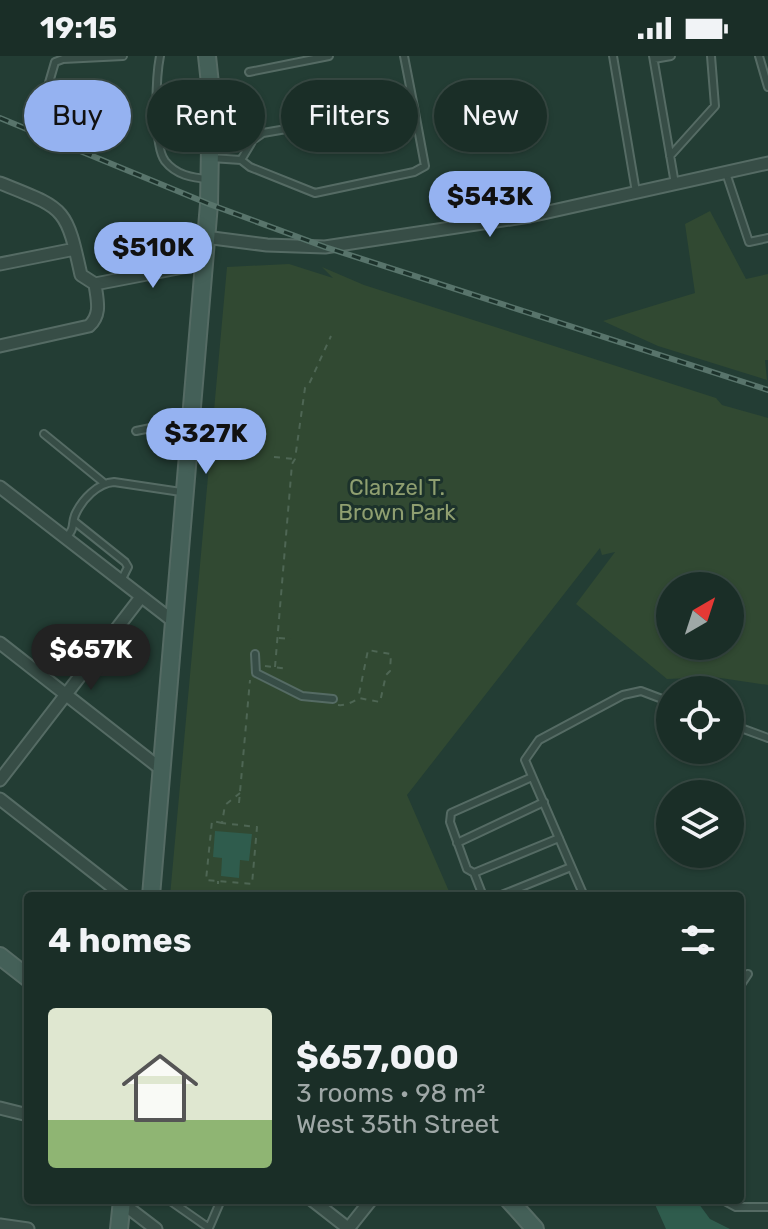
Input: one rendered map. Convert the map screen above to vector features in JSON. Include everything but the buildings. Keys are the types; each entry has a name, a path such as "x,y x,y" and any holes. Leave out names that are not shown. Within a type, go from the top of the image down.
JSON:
{"main road":[{"path":"151,892 210,179 211,93 207,56"},
{"path":"0,956 24,975"},
{"path":"119,1229 122,1204"},
{"path":"513,1204 535,1229"}],"street":[{"path":"205,237 267,245 325,247 530,216 768,163"},
{"path":"0,183 58,210 65,218 81,275 95,284 204,263"},
{"path":"0,264 75,249"},
{"path":"0,346 89,326 98,311 95,284"},
{"path":"0,487 173,621"},
{"path":"0,780 141,597"},
{"path":"0,643 161,769"},
{"path":"0,799 119,892"},
{"path":"0,1108 24,1114"},
{"path":"126,1204 156,1229"},
{"path":"317,1204 349,1229 368,1204"},
{"path":"0,1225 28,1229"}],"lane":[{"path":"50,80 55,62 63,59 123,56"},
{"path":"160,56 159,151 174,170 188,177 210,179"},
{"path":"249,72 329,56"},
{"path":"404,56 409,80"},
{"path":"613,56 636,192"},
{"path":"671,56 654,58 675,184"},
{"path":"670,156 715,106 711,56"},
{"path":"759,56 768,87"},
{"path":"211,158 241,160 250,167 315,193 414,172 425,166 418,128"},
{"path":"241,160 253,140 263,133 281,130"},
{"path":"726,173 749,242 768,238"},
{"path":"167,425 171,435 190,429"},
{"path":"136,431 167,425 190,429"},
{"path":"44,434 104,483"},
{"path":"66,538 74,528 76,514 93,490 104,483 184,492"},
{"path":"75,522 125,562 128,567 121,581"},
{"path":"255,654 256,669 288,691 302,696 332,699"},
{"path":"580,892 525,760 539,740 623,695 641,691 656,697"},
{"path":"744,729 768,738"},
{"path":"481,892 474,873 467,869 450,822 451,813 532,777"},
{"path":"457,843 544,802"},
{"path":"474,873 559,838"},
{"path":"509,892 571,867"},
{"path":"744,980 748,974"},
{"path":"175,1204 208,1228 219,1204"},
{"path":"730,1204 736,1207 768,1207"}],"path":[{"path":"275,667 292,464 305,388 331,336"},
{"path":"274,457 295,459"},
{"path":"278,638 291,639"},
{"path":"332,699 340,705 358,699 380,702 386,675 390,671 391,654 368,650 358,699"},
{"path":"239,803 249,682 256,669 288,669"},
{"path":"222,823 225,805 240,793"},
{"path":"212,821 222,823 257,827 252,884 206,880 212,821"},
{"path":"218,881 218,892"}],"green space":[{"path":"710,211 746,279 768,274 767,380 658,346 603,321 695,293 685,224"},
{"name":"Clanzel T. Brown Park","path":"289,264 333,278 322,267 364,285 716,398 722,405 768,418 768,685 744,681 744,676 663,676 576,604 615,552 602,555 600,548 407,795 449,892 170,892 227,267"}],"shaded area":[{"path":"215,831 252,834 249,861 240,860 239,878 221,876 222,858 213,857"},
{"path":"655,1204 699,1204 710,1219 730,1229 666,1229"}],"railway":[{"path":"0,118 209,204 325,247 768,390"}]}
